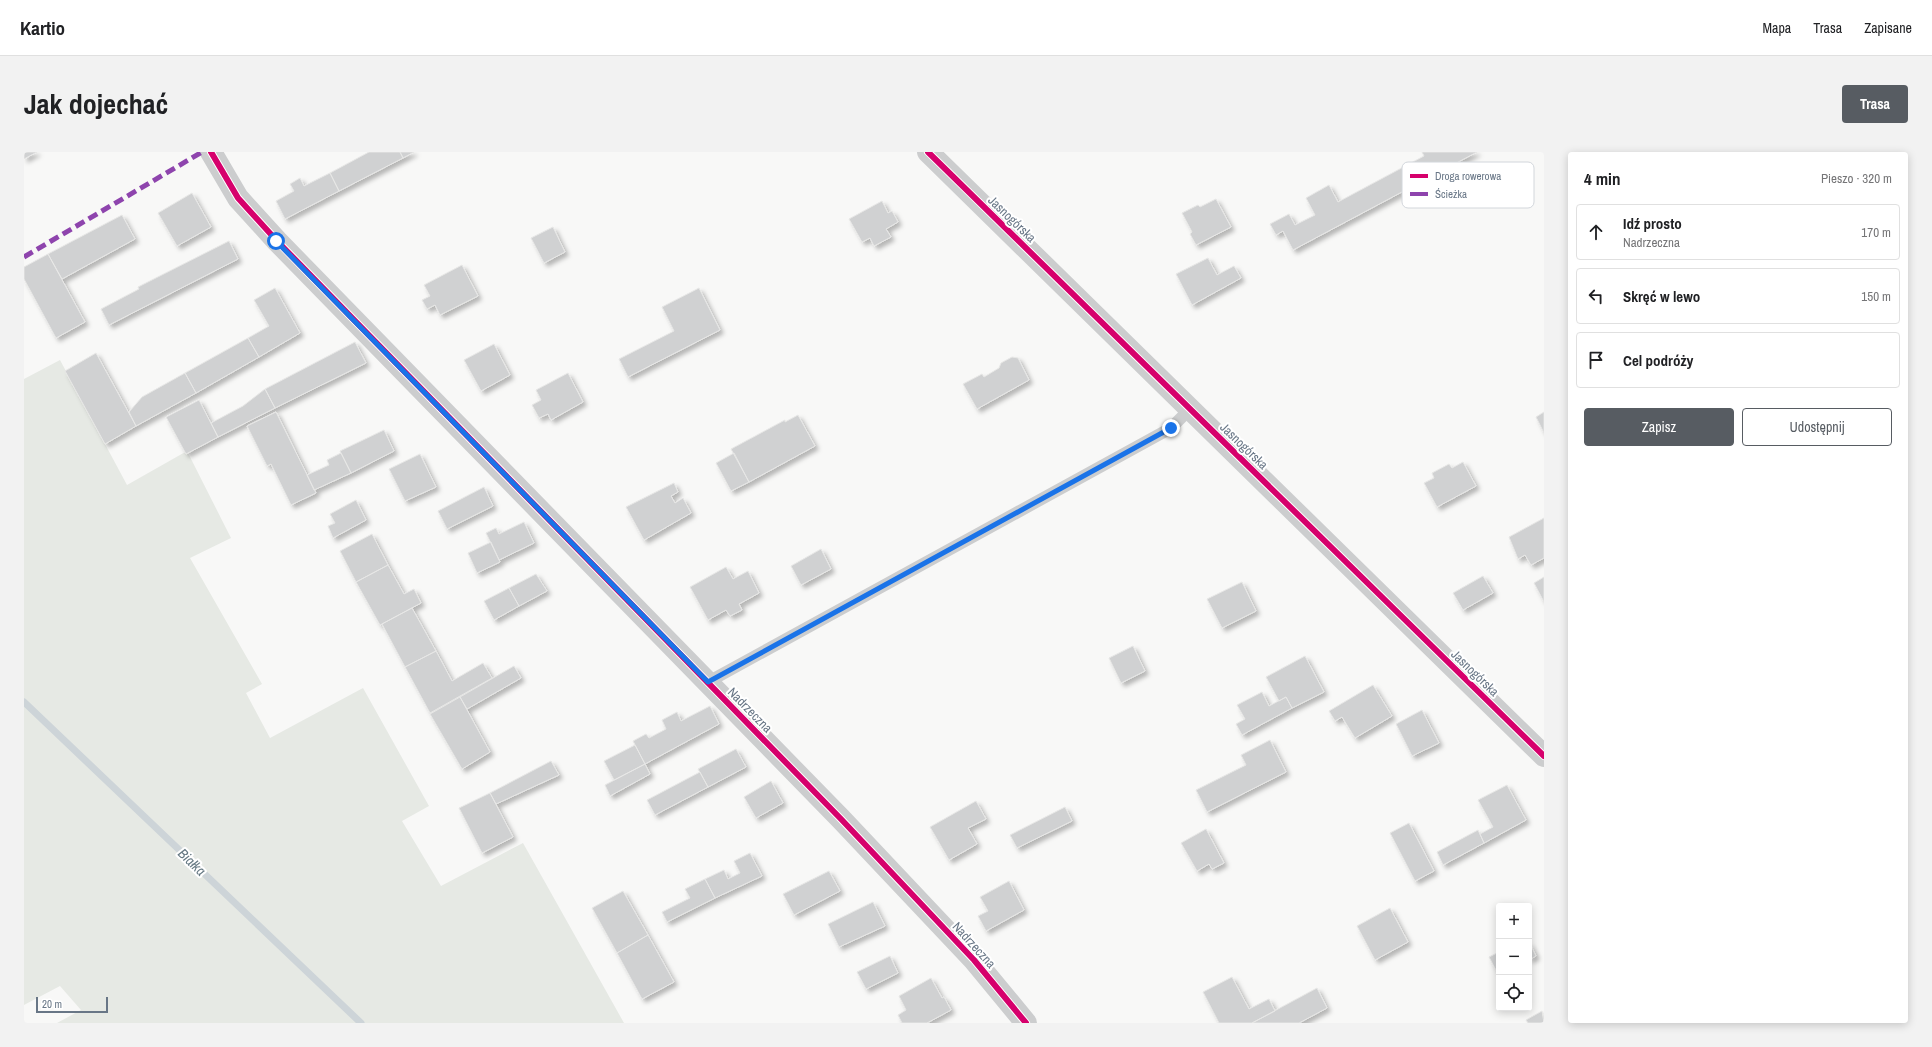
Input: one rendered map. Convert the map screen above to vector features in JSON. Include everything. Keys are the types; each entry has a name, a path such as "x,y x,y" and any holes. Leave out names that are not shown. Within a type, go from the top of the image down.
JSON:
{"street":[{"name":"Nadrzeczna","path":"211,152 238,198 276,241 841,819 963,949 1026,1023"},
{"name":"Jasnogórska","path":"928,152 1544,756"}],"lane":[{"path":"708,682 1171,428 1190,409"}],"shaded area":[{"path":"60,360 127,485 187,451 231,538 190,558 262,684 246,693 270,738 363,688 429,806 402,821 441,886 523,843 624,1023 57,1023 81,1010 60,986 24,1005 24,379"}],"building":[{"path":"24,152 37,152 24,159"},
{"path":"369,152 400,152 403,158 339,191 330,173"},
{"path":"400,152 414,152 403,158"},
{"path":"1422,152 1477,152 1458,162 1413,162 1424,156"},
{"path":"1402,168 1402,192 1293,250 1283,231 1276,235 1270,224 1289,214 1295,225 1315,215 1306,198 1329,185 1338,202"},
{"path":"330,173 339,191 285,219 276,201 294,191 290,184 300,178 304,186"},
{"path":"192,193 211,227 177,246 158,213"},
{"path":"1216,199 1231,227 1196,245 1190,234 1192,232 1182,213 1198,205 1200,207"},
{"path":"882,201 888,213 892,211 898,222 886,229 891,237 874,246 870,238 862,242 849,219"},
{"path":"122,215 135,239 62,279 48,254"},
{"path":"553,227 565,252 544,263 531,238"},
{"path":"229,241 238,259 109,325 101,309 139,289 138,287"},
{"path":"48,254 85,322 56,338 24,279 24,267"},
{"path":"1208,258 1217,275 1234,266 1241,278 1192,305 1176,274"},
{"path":"462,265 478,296 440,315 435,305 427,309 422,300 430,296 424,285"},
{"path":"275,288 300,333 259,357 248,338 269,326 254,300"},
{"path":"699,288 720,330 628,377 619,359 674,331 662,307"},
{"path":"248,338 259,357 196,393 185,373"},
{"path":"355,342 366,363 275,408 265,389"},
{"path":"494,344 510,375 481,391 464,360"},
{"path":"96,353 136,426 105,444 65,371"},
{"path":"1012,357 1018,358 1029,380 977,409 963,384 982,374 984,377 999,368 1001,363"},
{"path":"185,373 196,393 136,426 129,412 142,397"},
{"path":"568,373 583,402 551,420 548,414 539,418 532,405 541,400 536,390"},
{"path":"265,389 275,408 218,437 211,423 243,406"},
{"path":"199,400 218,437 186,454 166,417"},
{"path":"276,412 316,493 291,505 271,464 267,466 247,426"},
{"path":"1544,412 1544,433 1536,417"},
{"path":"798,415 815,446 749,482 731,449 785,420 785,422"},
{"path":"384,430 394,451 351,473 340,451"},
{"path":"341,453 351,473 314,490 307,475 329,465 327,460"},
{"path":"734,453 749,482 731,491 716,463"},
{"path":"420,454 436,487 405,501 389,469"},
{"path":"1463,462 1476,486 1437,507 1424,483 1434,478 1432,473 1449,464 1452,468"},
{"path":"674,483 678,492 671,496 675,503 683,498 691,513 644,540 626,507"},
{"path":"484,487 493,506 447,529 438,511"},
{"path":"356,500 366,520 333,538 328,526 335,523 330,514"},
{"path":"1544,518 1544,558 1531,565 1525,555 1518,559 1509,537"},
{"path":"524,522 534,543 499,560 486,533 496,528 499,534"},
{"path":"372,534 388,565 356,582 340,551"},
{"path":"491,542 500,562 477,573 468,553"},
{"path":"821,549 831,569 801,585 791,566"},
{"path":"388,565 404,594 414,589 421,603 380,625 356,582"},
{"path":"726,567 733,579 748,571 759,593 739,604 742,610 730,616 726,610 708,620 690,587"},
{"path":"536,574 547,591 519,606 509,588"},
{"path":"1483,576 1493,593 1463,610 1453,593"},
{"path":"1544,577 1544,602 1534,583"},
{"path":"1242,582 1256,611 1222,628 1207,599"},
{"path":"509,588 519,606 494,620 484,601"},
{"path":"412,608 436,651 405,667 382,624"},
{"path":"1133,646 1145,671 1121,683 1109,658"},
{"path":"436,651 452,681 483,663 492,678 430,713 405,667"},
{"path":"1305,656 1324,692 1292,708 1286,697 1279,701 1266,677"},
{"path":"514,666 521,678 467,709 460,697"},
{"path":"1373,685 1392,716 1355,738 1342,717 1335,721 1329,711"},
{"path":"1262,692 1269,706 1286,697 1292,708 1242,735 1236,724 1245,719 1237,705"},
{"path":"460,697 490,752 462,769 430,714"},
{"path":"710,706 719,724 645,764 633,741 646,734 649,738 666,729 662,720 677,712 681,721"},
{"path":"1422,710 1439,743 1412,756 1396,724"},
{"path":"1270,740 1286,772 1207,812 1196,790 1246,765 1241,755"},
{"path":"635,745 645,764 614,780 604,761"},
{"path":"736,749 746,767 708,787 698,769"},
{"path":"551,761 559,775 496,804 490,793"},
{"path":"645,764 650,774 610,796 605,785"},
{"path":"700,772 708,787 655,815 647,800"},
{"path":"771,781 783,803 756,818 744,797"},
{"path":"1507,785 1526,820 1484,843 1480,834 1493,827 1478,800"},
{"path":"490,793 513,837 482,853 459,808"},
{"path":"976,801 986,819 968,828 977,844 949,860 930,827"},
{"path":"1065,807 1072,821 1017,848 1010,835"},
{"path":"1409,823 1434,871 1415,881 1390,833"},
{"path":"1206,829 1224,863 1212,869 1209,864 1197,871 1181,843"},
{"path":"1478,830 1484,843 1443,865 1437,852"},
{"path":"750,853 762,876 715,898 705,879 724,870 728,879 740,873 734,861"},
{"path":"829,871 840,891 794,915 783,894"},
{"path":"705,879 715,898 667,922 662,912 690,898 685,889"},
{"path":"1009,881 1024,910 986,931 978,916 988,911 980,897"},
{"path":"623,891 648,935 617,953 592,908"},
{"path":"873,902 885,926 839,947 828,924"},
{"path":"1390,908 1408,942 1375,960 1357,926"},
{"path":"648,935 674,982 642,999 617,953"},
{"path":"1532,948 1536,956 1532,958"},
{"path":"1496,954 1496,970 1489,957"},
{"path":"890,956 898,973 866,989 857,972"},
{"path":"1232,977 1249,1009 1269,999 1275,1011 1252,1023 1219,1023 1203,992"},
{"path":"931,978 942,998 944,997 951,1010 927,1023 902,1023 898,1015 906,1010 899,996"},
{"path":"1317,988 1327,1008 1299,1023 1252,1023"},
{"path":"1542,1011 1544,1023 1528,1023 1526,1020"}],"waterway":[{"name":"Białka","path":"24,702 361,1023"}],"marked path":[{"path":"24,257 202,152"}],"cycle path":[{"path":"211,152 238,198 277,241 841,819 974,960 1026,1023"},
{"path":"928,152 1544,756"}],"route":[{"path":"276,241 708,682 1171,428"}]}
